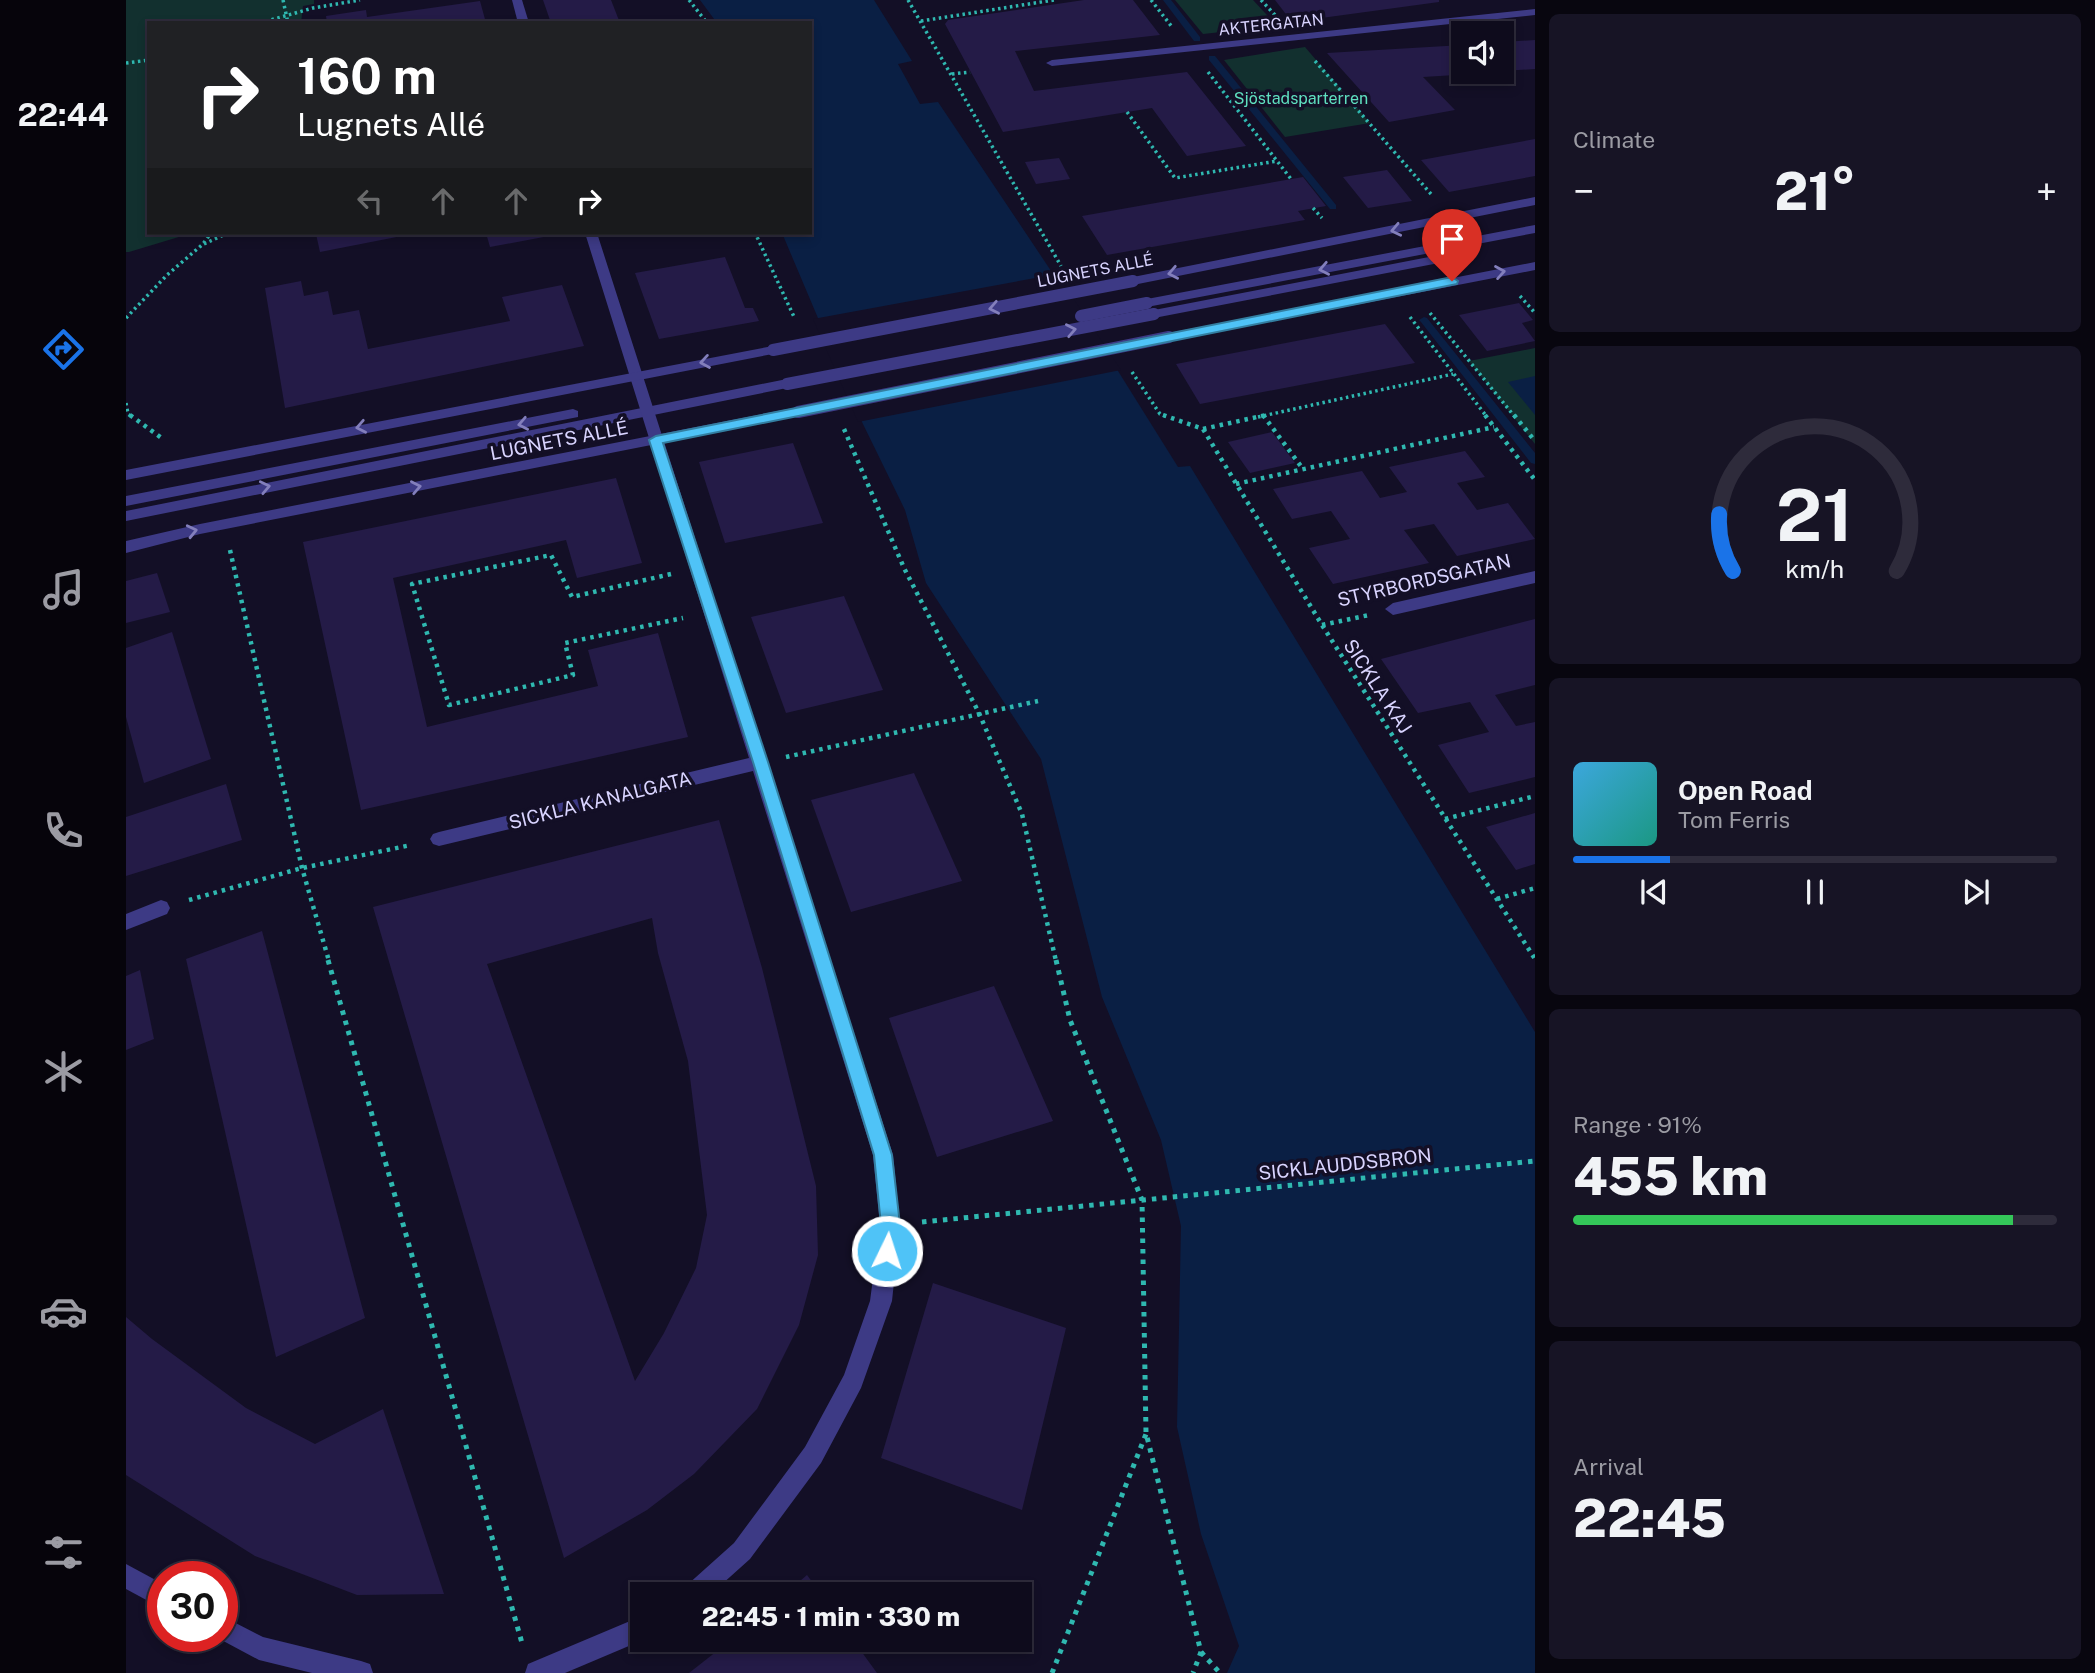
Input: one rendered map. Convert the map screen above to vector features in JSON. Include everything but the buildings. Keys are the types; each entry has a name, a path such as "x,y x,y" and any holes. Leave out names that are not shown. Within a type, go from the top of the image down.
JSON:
{"street":[{"path":"517,0 523,21"},
{"name":"AKTERGATAN","path":"1052,63 1535,12"},
{"name":"LUGNETS ALLÉ","path":"126,475 1535,201"},
{"path":"1150,309 1535,229"},
{"path":"592,235 761,762 883,1155 890,1225 881,1301 853,1380 813,1455 742,1550 707,1582"},
{"path":"126,501 645,406 1150,309 1535,241"},
{"name":"LUGNETS ALLÉ","path":"126,547 201,529 1535,265"},
{"path":"126,516 645,406"},
{"name":"STYRBORDSGATAN","path":"1393,609 1535,577"},
{"name":"SICKLA KANALGATA","path":"439,839 761,762"},
{"path":"126,922 161,908"},
{"path":"126,1576 147,1588"},
{"path":"537,1673 630,1633"},
{"path":"238,1637 259,1648 361,1673"}],"path":[{"path":"283,0 288,21"},
{"path":"268,21 313,8 360,0"},
{"path":"689,0 705,21"},
{"path":"908,0 1067,275"},
{"path":"921,21 1054,0"},
{"path":"1151,0 1291,179"},
{"path":"1261,0 1452,218"},
{"path":"126,63 147,60"},
{"path":"952,74 970,72"},
{"path":"1127,112 1175,178 1277,161"},
{"path":"126,318 210,235"},
{"path":"203,244 223,235"},
{"path":"759,235 757,237 800,331"},
{"path":"1499,272 1535,313"},
{"path":"1427,309 1535,441"},
{"path":"1407,313 1535,480"},
{"path":"1125,362 1160,414 1203,429 1453,373"},
{"path":"1264,415 1303,469"},
{"path":"839,418 904,568 979,713 1022,814 1070,1020 1142,1200 1146,1433 1201,1652 1220,1673"},
{"path":"1236,484 1494,427"},
{"name":"SICKLA KAJ","path":"1203,429 1322,625 1535,959"},
{"path":"228,542 302,868 523,1646"},
{"path":"662,577 572,597 551,555 412,584 449,705 573,675 565,643 711,612"},
{"name":"STYRBORDSGATAN","path":"1322,625 1393,609"},
{"path":"811,752 1038,701"},
{"path":"1445,819 1535,796"},
{"path":"161,908 302,868 439,839"},
{"path":"1497,899 1535,888"},
{"name":"SICKLAUDDSBRON","path":"890,1225 1535,1161"},
{"path":"1052,1673 1146,1433"},
{"path":"1192,1673 1201,1652"}],"green space":[{"path":"126,0 314,0 314,4 303,6 301,21 147,21 147,235 185,235 126,252"},
{"name":"Sjöstadsparterren","path":"1175,0 1253,0 1277,26 1203,34"},
{"name":"Sjöstadsparterren","path":"1305,47 1370,123 1285,137 1224,60"},
{"path":"1535,348 1535,444 1469,361"}],"water":[{"path":"700,0 874,0 912,61 898,64 920,104 938,102 1118,371 1178,467 1190,466 1535,1032 1535,1673 1227,1673 1239,1646 1201,1534 1177,1427 1181,1226 1161,1140 1102,997 1041,759 926,583 905,510 862,422 783,235 812,235 812,21 716,21"},
{"path":"1535,376 1535,415 1508,382"}],"pier":[{"path":"1057,274 1121,370 858,422 813,319"}],"waterway":[{"path":"1167,0 1197,39"},
{"path":"1212,58 1333,207"},
{"path":"1424,320 1535,460"}],"route":[{"path":"887,1251 890,1225 883,1155 761,762 656,440 1452,281"}]}
